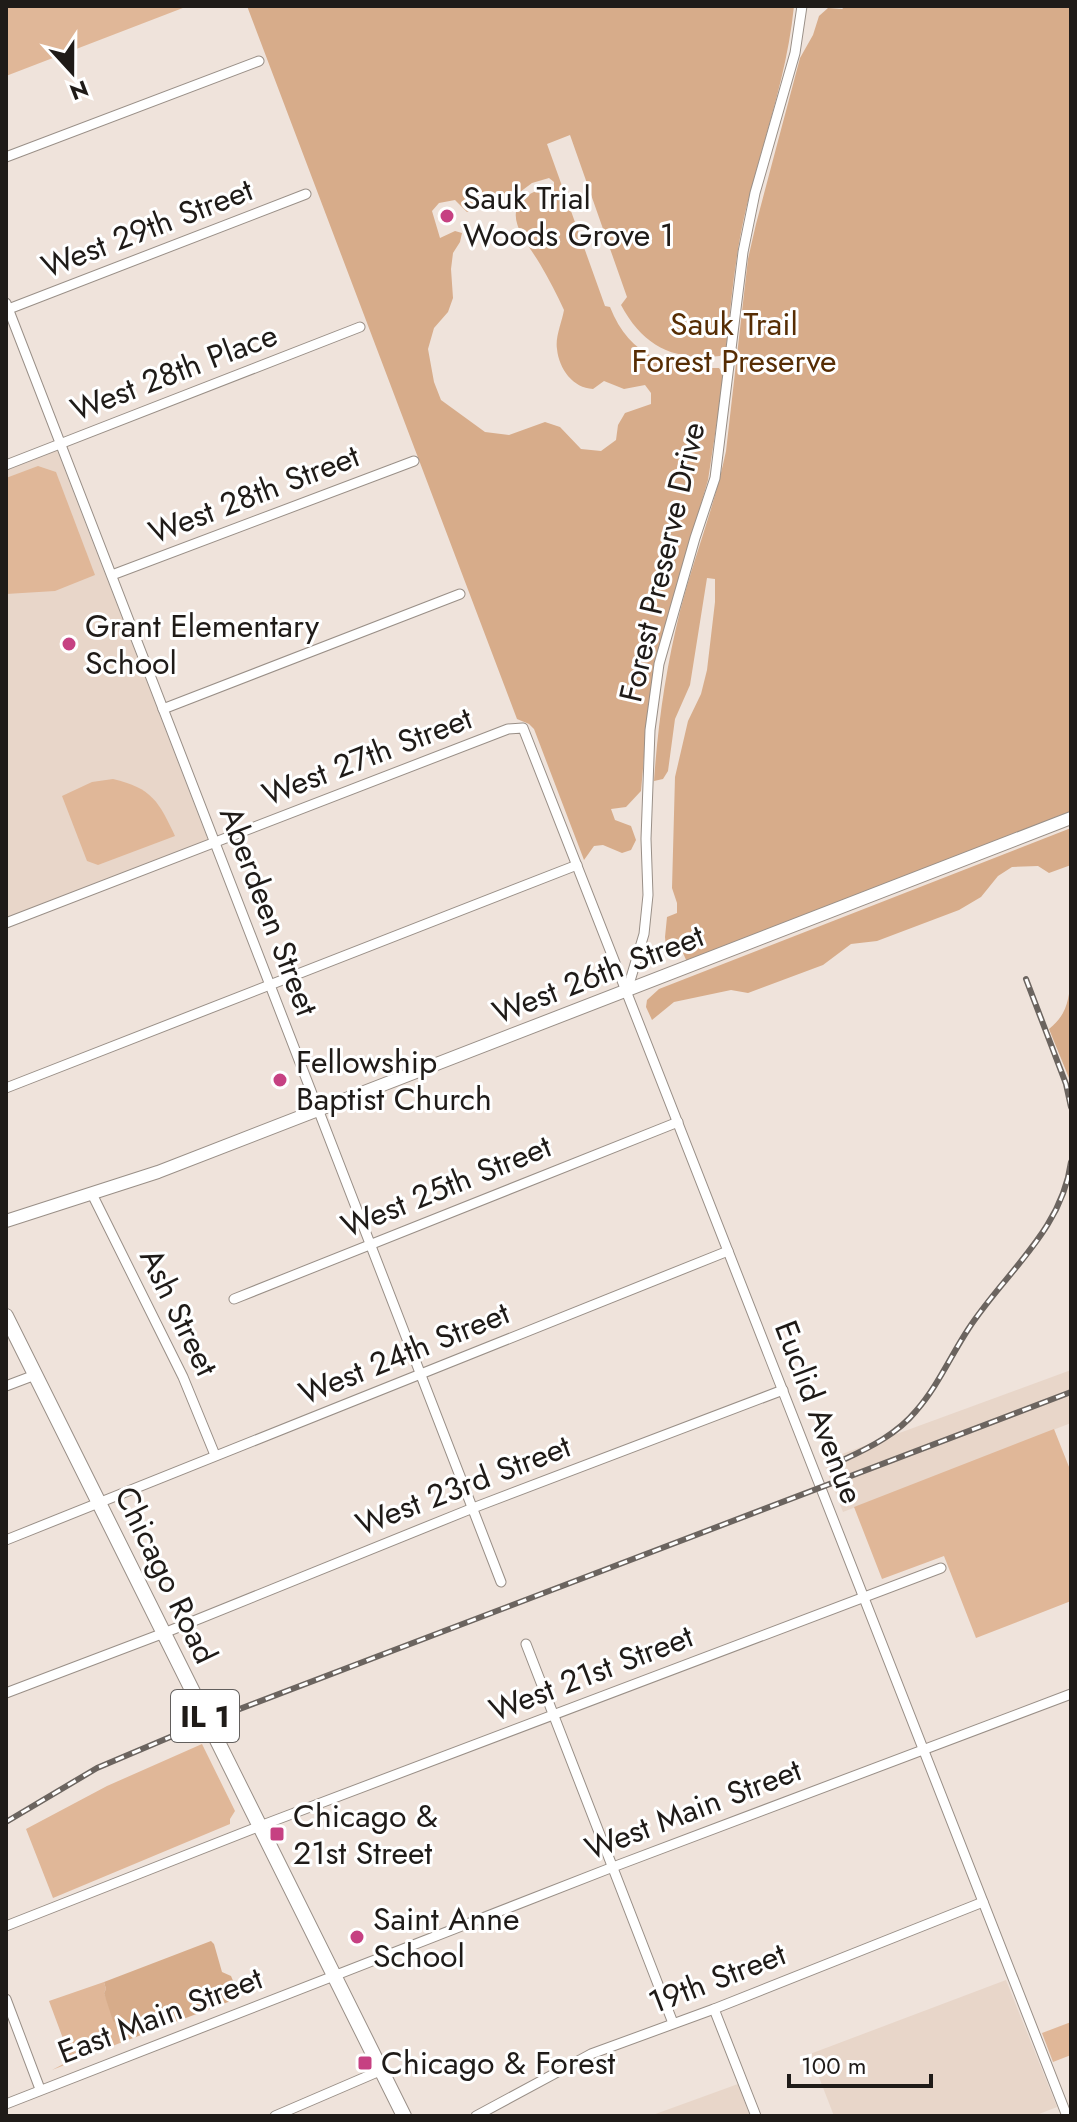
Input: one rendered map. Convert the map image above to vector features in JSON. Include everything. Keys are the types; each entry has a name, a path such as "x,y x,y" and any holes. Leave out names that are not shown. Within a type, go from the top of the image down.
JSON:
{"main road":[{"name":"Chicago Road","path":"6,1316 404,2116"}],"street":[{"name":"Forest Preserve Drive","path":"627,991 645,921 650,730 659,664 715,478 743,252 755,193 795,53 802,6"},
{"path":"6,157 259,61"},
{"name":"West 29th Street","path":"7,307 306,194"},
{"name":"Aberdeen Street","path":"7,307 501,1582"},
{"name":"West 28th Place","path":"6,465 360,327"},
{"name":"West 28th Street","path":"112,575 414,461"},
{"path":"163,709 460,594"},
{"name":"Euclid Avenue","path":"523,728 1067,2116"},
{"name":"West 27th Street","path":"6,923 508,729 523,728"},
{"name":"West 26th Street","path":"6,1221 148,1176 1071,818"},
{"path":"6,1088 577,865"},
{"name":"West 25th Street","path":"234,1299 678,1122"},
{"name":"Ash Street","path":"92,1194 183,1377 215,1455"},
{"name":"West 24th Street","path":"6,1540 728,1251"},
{"path":"6,1386 35,1375"},
{"name":"West 23rd Street","path":"6,1693 164,1633 473,1508 783,1390"},
{"name":"West 21st Street","path":"6,1926 260,1826 941,1568"},
{"path":"526,1644 673,2023"},
{"name":"West Main Street","path":"334,1975 1071,1694"},
{"name":"19th Street","path":"476,2116 591,2054 714,2009 983,1902"},
{"name":"East Main Street","path":"6,2104 334,1975"},
{"path":"6,1999 40,2089"},
{"path":"714,2009 756,2116"},
{"path":"275,2116 382,2070"}],"shaded area":[{"path":"6,6 188,6 6,76"},
{"path":"247,6 794,6 780,83 742,226 726,349 720,356 674,353 661,348 639,331 621,305 627,297 570,135 547,144 605,306 610,307 628,338 653,357 683,366 719,368 724,376 708,480 656,660 641,791 626,807 611,809 615,820 631,826 636,840 631,850 622,853 603,845 594,846 584,860 534,729 517,719","holes":["549,178 554,182 554,188 546,196 536,191 524,198 516,215 522,235 564,310 557,344 561,364 573,381 586,388 593,389 604,381 624,389 645,385 651,393 651,404 625,413 618,425 616,440 601,451 581,449 560,427 545,422 509,435 485,432 441,400 428,349 434,328 448,312 453,298 453,253 462,233 455,231 440,238 432,211 439,203 455,200 467,212 507,192 520,192 532,183"]},
{"path":"846,6 1071,6 1071,812 687,962 683,953 675,954 666,947 665,937 667,917 677,913 672,888 675,777 688,721 701,694 707,670 715,579 707,578 690,685 675,719 668,771 663,779 654,781 660,717 680,611 726,451 748,259 756,224 800,58 819,16 828,8 842,9"},
{"name":"Grant Elementary School","path":"57,450 208,840 6,918 6,469"},
{"path":"38,466 56,472 95,575 55,591 6,594 6,478"},
{"path":"113,779 137,787 153,798 175,836 98,865 87,861 62,796 92,782"},
{"path":"1071,828 1071,865 1049,873 1038,866 1012,867 998,876 981,897 959,910 877,941 851,944 823,965 748,993 731,990 674,1002 652,1020 646,1007 647,1000 659,989"},
{"path":"1071,976 1071,1083 1049,1029 1064,1011"},
{"path":"1071,1370 1071,1423 843,1512 823,1461"},
{"path":"1054,1429 1071,1472 1071,1601 976,1638 944,1556 882,1579 854,1507"},
{"path":"202,1744 235,1811 230,1824 53,1898 26,1829 107,1786"},
{"path":"211,1941 222,1972 231,1976 239,1995 236,1999 120,2043 117,2024 113,2021 104,1993 104,1982"},
{"path":"1006,1980 1057,2107 1034,2116 834,2116 810,2054"},
{"path":"104,1982 104,1993 117,2024 120,2043 52,2070 71,2060 49,2001"},
{"path":"1071,2022 1071,2055 1053,2062 1042,2033"},
{"path":"738,2084 750,2116 650,2116"}],"railway":[{"path":"1026,979 1066,1084 1071,1107"},
{"path":"845,1459 892,1433 924,1401 983,1308 1044,1230 1066,1186 1071,1162"},
{"path":"6,1822 97,1768 208,1721 1071,1392"}],"place":[{"name":"Sauk Trial Woods Grove 1","path":"447,216"},
{"name":"Grant Elementary School","path":"69,644"},
{"name":"Fellowship Baptist Church","path":"280,1080"},
{"name":"Chicago & 21st Street","path":"277,1834"},
{"name":"Saint Anne School","path":"357,1937"},
{"name":"Chicago & Forest","path":"365,2063"}],"park label":[{"name":"Sauk Trail Forest Preserve","path":"734,342"}]}
